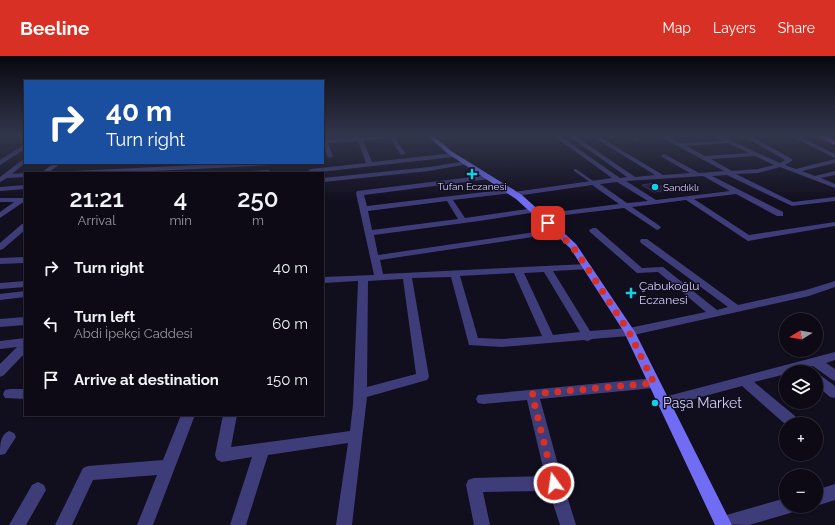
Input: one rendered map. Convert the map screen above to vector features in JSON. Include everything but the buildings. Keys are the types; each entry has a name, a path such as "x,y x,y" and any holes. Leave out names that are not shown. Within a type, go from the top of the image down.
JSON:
{"main road":[{"path":"458,158 513,193 572,246 629,332 724,525"}],"street":[{"path":"368,158 370,164"},
{"path":"311,172 426,158"},
{"path":"588,158 619,180 655,202"},
{"path":"604,158 634,179"},
{"path":"631,158 662,177"},
{"path":"668,158 780,214"},
{"path":"704,158 730,173 792,204 835,199"},
{"path":"765,158 835,186"},
{"path":"364,209 619,180 758,171 780,165 790,160 786,158"},
{"path":"3,178 24,161"},
{"path":"795,171 835,161"},
{"path":"324,180 429,169 466,163"},
{"path":"45,172 57,164"},
{"path":"137,172 179,171 259,164"},
{"path":"0,166 18,165"},
{"path":"336,168 339,178"},
{"path":"814,178 835,173"},
{"path":"3,178 24,175"},
{"path":"379,277 360,193 489,178"},
{"path":"594,183 657,228"},
{"path":"0,188 24,187"},
{"path":"369,233 463,221 655,202 736,192"},
{"path":"687,198 748,238 835,224"},
{"path":"449,199 463,221"},
{"path":"0,200 23,200"},
{"path":"0,216 23,200"},
{"path":"0,247 24,227"},
{"path":"593,230 640,271 660,269 714,314"},
{"path":"374,258 556,231"},
{"path":"644,241 737,309"},
{"path":"0,262 24,260"},
{"path":"324,280 587,267"},
{"path":"547,269 588,337"},
{"path":"518,271 549,339"},
{"path":"455,274 473,342 502,343 588,337 629,332 809,293 835,284"},
{"path":"360,394 423,377 407,276"},
{"path":"344,525 360,394 363,278"},
{"path":"0,286 24,284"},
{"path":"0,297 24,294"},
{"path":"0,323 24,321"},
{"path":"0,345 24,342"},
{"path":"0,372 23,350"},
{"path":"811,365 835,356"},
{"path":"664,402 743,380 779,372"},
{"path":"823,372 835,376"},
{"path":"743,380 786,417"},
{"path":"483,399 654,383"},
{"path":"823,384 835,394"},
{"path":"10,394 24,394"},
{"path":"532,394 554,483 568,525"},
{"path":"145,525 188,416"},
{"path":"230,416 222,455 356,436"},
{"path":"0,450 9,437"},
{"path":"238,525 262,449"},
{"path":"63,525 88,473 168,467"},
{"path":"482,525 474,485 554,483"},
{"path":"17,525 38,490"},
{"path":"823,496 835,492"},
{"path":"724,525 779,508"}],"lane":[{"path":"575,170 594,183"}],"place":[{"name":"Tufan Eczanesi","path":"472,174"},
{"name":"Sandıklı","path":"655,187"},
{"name":"Çabukoğlu Eczanesi","path":"631,293"},
{"name":"Paşa Market","path":"655,403"}],"route":[{"path":"548,223 572,246 580,257 629,332 654,383 532,394 554,483"}]}
